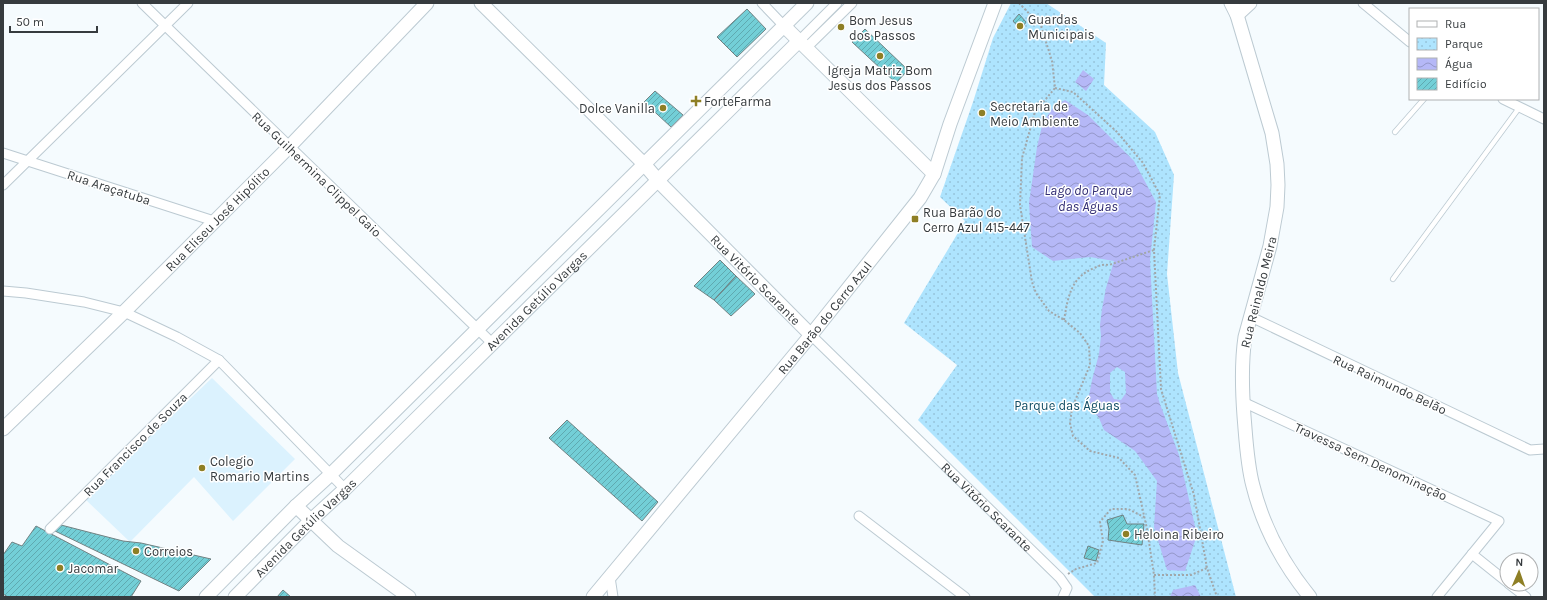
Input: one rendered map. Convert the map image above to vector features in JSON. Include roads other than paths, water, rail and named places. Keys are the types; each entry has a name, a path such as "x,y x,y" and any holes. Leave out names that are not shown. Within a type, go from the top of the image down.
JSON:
{"main road":[{"name":"Rua Eliseu José Hipólito","path":"3,429 124,312 289,147 427,3"},
{"name":"Rua Vitório Scarante","path":"481,3 644,164 811,335"},
{"name":"Avenida Getúlio Vargas","path":"206,597 296,506 330,475 807,3"},
{"name":"Rua Barão do Cerro Azul","path":"593,597 811,335 920,198 934,174 950,124 995,3"},
{"path":"1234,9 1250,3"},
{"name":"Rua Reinaldo Meira","path":"1234,9 1272,133 1275,148 1278,185 1274,225 1245,337 1242,356 1243,402 1250,475 1261,511 1276,547 1298,583 1310,597"},
{"path":"784,26 934,174"},
{"name":"Avenida Getúlio Vargas","path":"235,597 310,521 345,489 658,179 802,44"},
{"path":"296,506 310,521 338,546 409,597"}],"street":[{"name":"Rua Guilhermina Clippel Gaio","path":"142,3 492,343"},
{"path":"3,185 188,3"},
{"path":"762,3 784,26"},
{"name":"Avenida Getúlio Vargas","path":"802,44 837,3"},
{"name":"Avenida Getúlio Vargas","path":"802,44 852,3"},
{"path":"1363,3 1409,41"},
{"path":"1505,100 1544,119"},
{"name":"Rua Araçatuba","path":"3,153 214,221"},
{"path":"3,291 84,302 124,312 177,337 219,360 345,489"},
{"name":"Rua Raimundo Belão","path":"1250,317 1530,450 1544,449"},
{"name":"Rua Vitório Scarante","path":"811,335 1060,578 1067,588 1064,597"},
{"name":"Rua Francisco de Souza","path":"50,529 219,360"},
{"name":"Travessa Sem Denominação","path":"1243,402 1499,520 1472,554"},
{"path":"859,516 965,597"},
{"path":"1436,597 1472,554 1499,576"},
{"path":"610,577 612,597"}],"lane":[{"path":"1395,132 1423,100"},
{"path":"1393,279 1519,108"}],"water":[{"path":"1083,70 1094,79 1086,91 1075,82"},
{"name":"Lago do Parque das Águas","path":"1065,100 1088,115 1134,161 1156,202 1150,260 1157,394 1179,455 1197,535 1185,571 1167,570 1154,527 1157,481 1135,451 1104,430 1099,418 1091,408 1089,396 1099,354 1102,309 1106,288 1114,261 1090,257 1053,261 1032,247 1029,203 1037,147 1043,122 1053,108","holes":["1117,367 1125,372 1126,393 1121,400 1114,399 1110,392 1110,373"]},
{"path":"1195,585 1201,597 1170,597 1173,590"}],"place":[{"name":"Guardas Municipais","path":"1020,26"},
{"name":"Bom Jesus dos Passos","path":"841,27"},
{"name":"Igreja Matriz Bom Jesus dos Passos","path":"880,56"},
{"name":"ForteFarma","path":"696,101"},
{"name":"Dolce Vanilla","path":"663,108"},
{"name":"Secretaria de Meio Ambiente","path":"982,113"},
{"name":"Rua Barão do Cerro Azul 415-447","path":"915,219"},
{"name":"Colegio Romario Martins","path":"202,468"},
{"name":"Heloina Ribeiro","path":"1126,534"},
{"name":"Correios","path":"136,551"},
{"name":"Jacomar","path":"60,568"}],"park label":[{"name":"Parque das Águas","path":"1067,405"}]}
